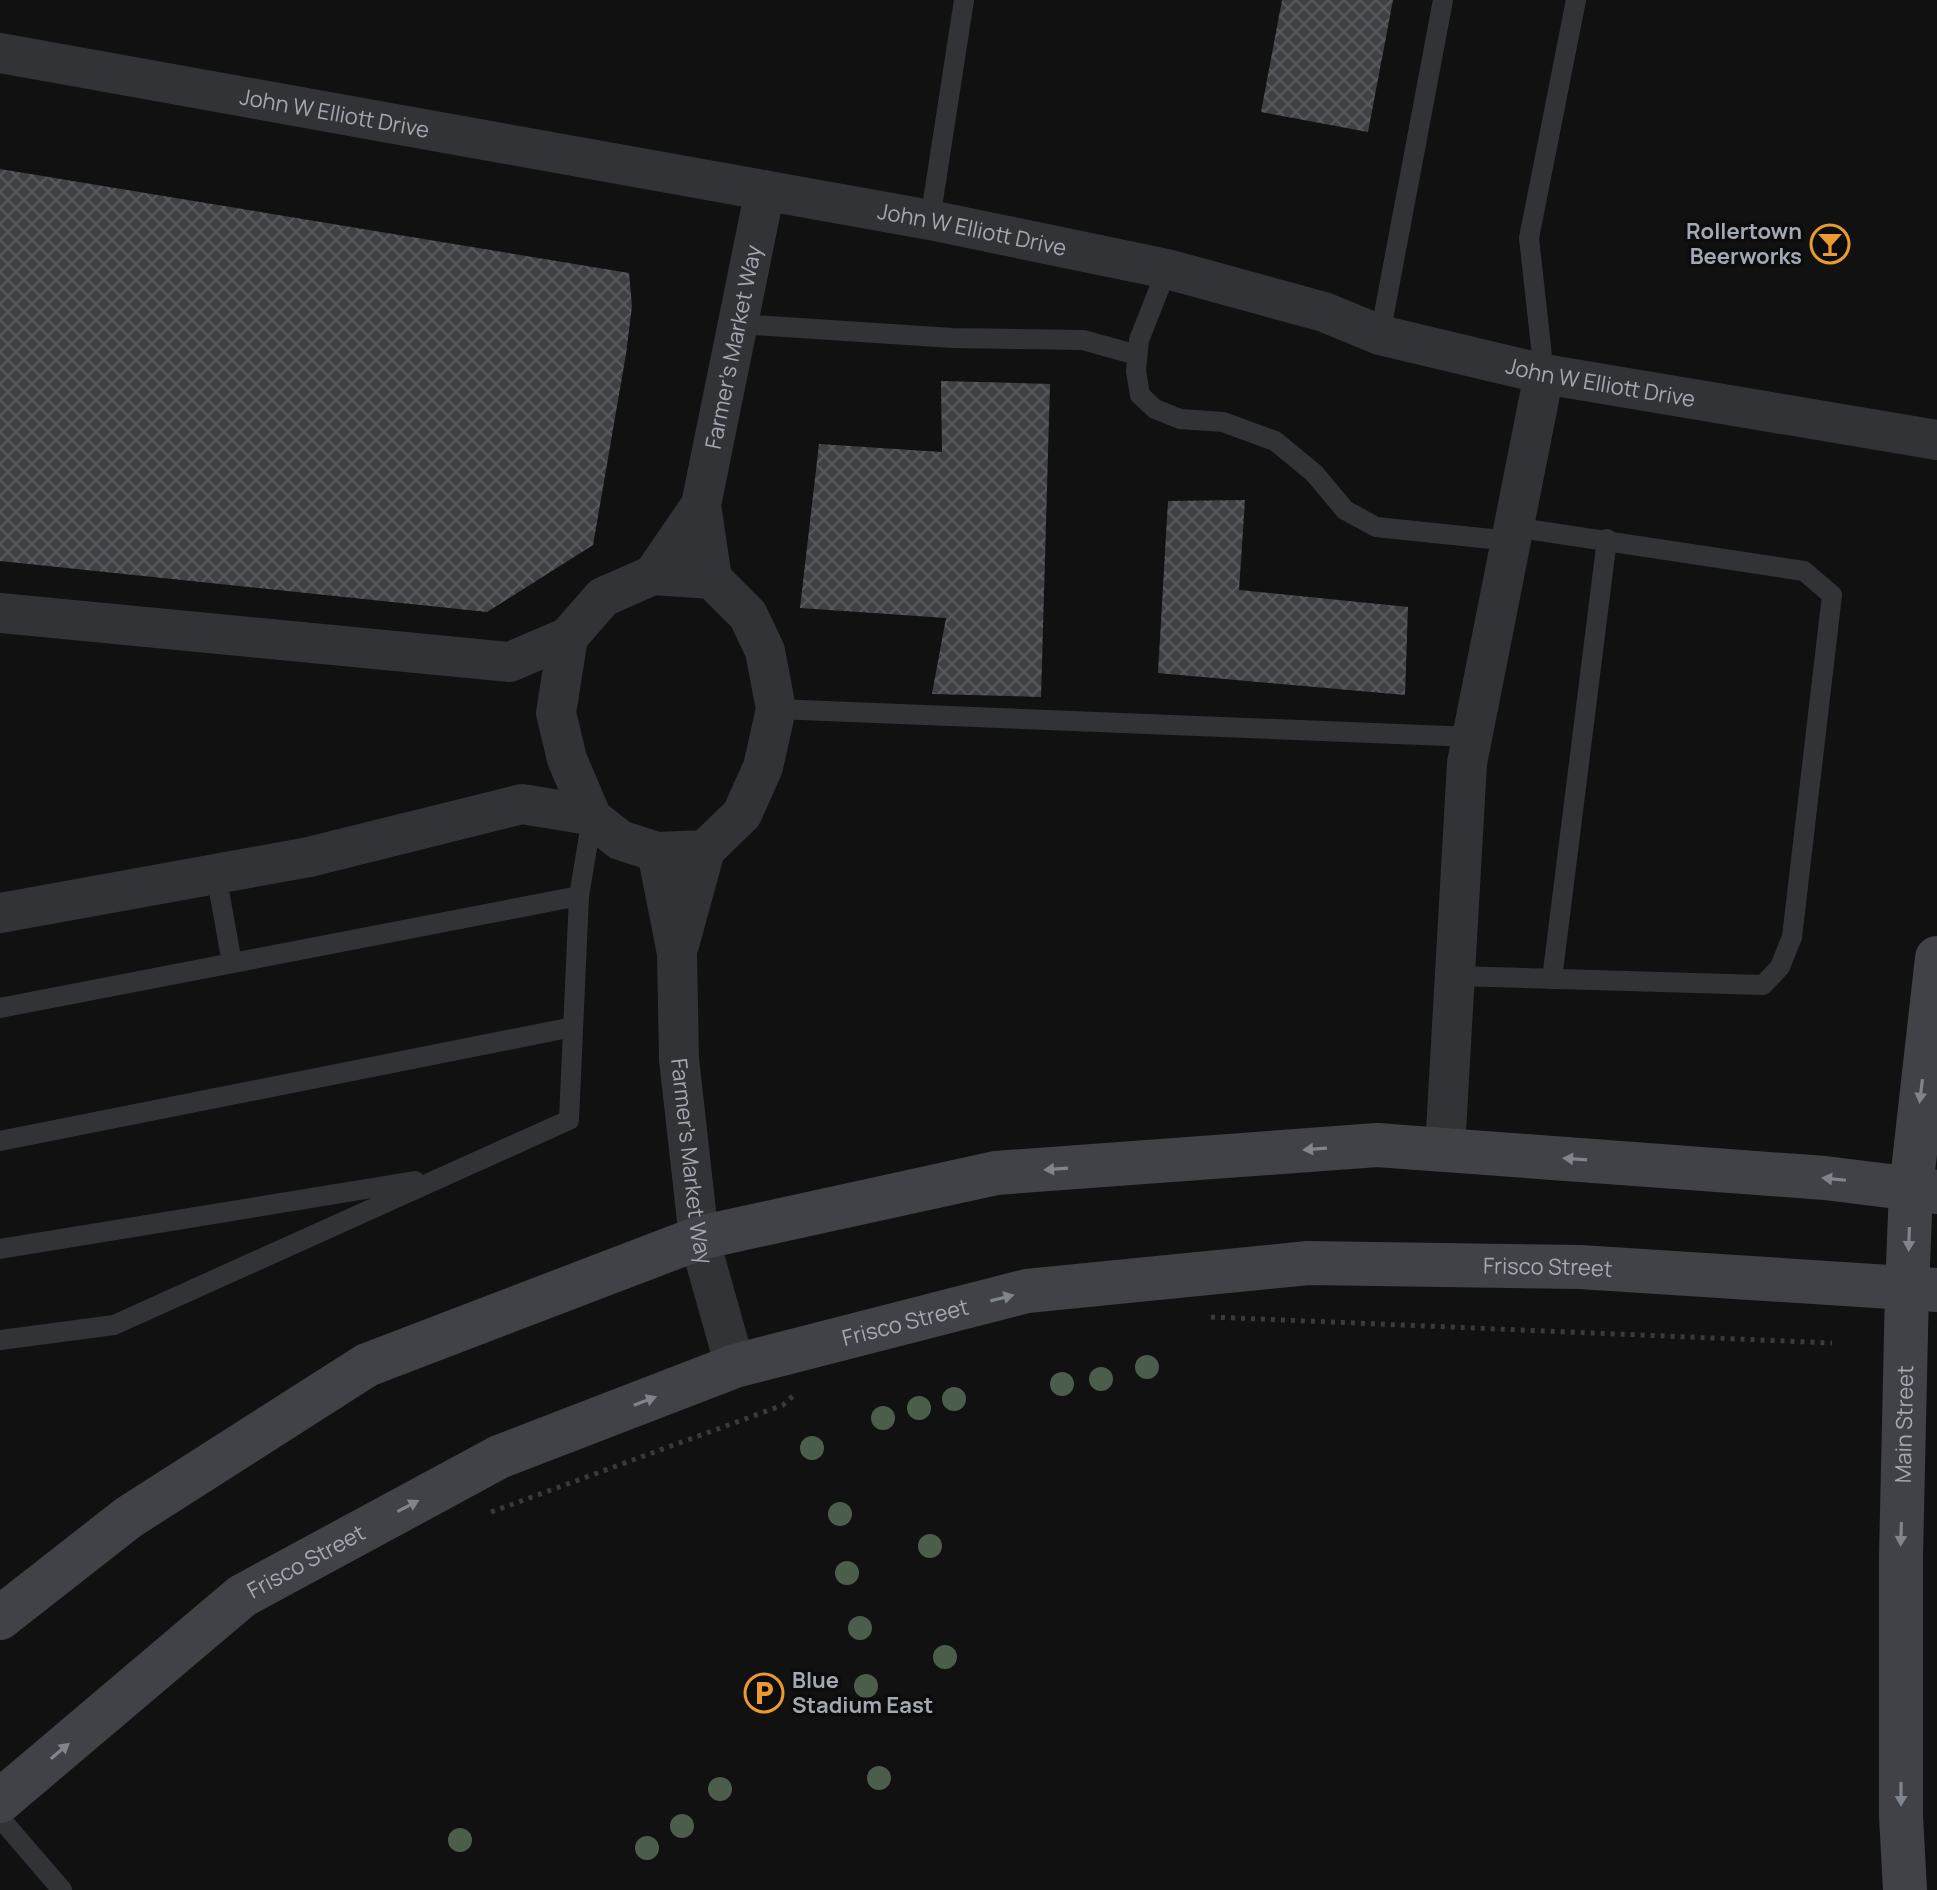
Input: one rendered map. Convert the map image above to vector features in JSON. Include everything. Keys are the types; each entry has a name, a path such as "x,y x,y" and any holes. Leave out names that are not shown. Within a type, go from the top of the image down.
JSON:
{"street":[{"name":"John W Elliott Drive","path":"0,53 930,220 1167,269 1324,312 1380,335 1544,374 1937,440"},
{"name":"Farmer's Market Way","path":"712,579 701,505 765,190"},
{"path":"1445,1149 1467,763 1544,374"},
{"name":"Farmer's Market Way","path":"653,575 701,505"},
{"path":"0,613 510,662 568,637 603,597 653,575 712,579 748,615 765,651 776,709 763,767 742,814 705,850 657,852 620,840 590,817 522,804 309,857 0,913"},
{"path":"568,637 556,713 567,759 590,817"},
{"path":"510,662 556,713"},
{"path":"522,804 567,759"},
{"name":"Farmer's Market Way","path":"677,953 705,850"},
{"name":"Farmer's Market Way","path":"657,852 677,953 679,1059 699,1238 735,1366"},
{"name":"Main Street","path":"1905,1890 1901,1816 1901,1556 1922,1289 1924,1190 1937,958"},
{"path":"0,1618 129,1517 367,1365 699,1238 996,1173 1377,1145 1825,1178 1924,1190"},
{"name":"Frisco Street","path":"0,1801 242,1596 499,1457 735,1366 1027,1291 1308,1263 1580,1267 1922,1289"}],"lane":[{"path":"930,220 964,0"},
{"path":"1380,335 1443,0"},
{"path":"1544,374 1529,238 1576,0"},
{"path":"1167,269 1139,340 1136,371 1140,395 1155,409 1180,419 1223,422 1275,441 1314,473 1345,510 1376,527 1607,539 1804,571 1832,595 1792,937 1780,967 1763,985 1455,976"},
{"path":"738,324 952,338 1083,340 1137,355"},
{"path":"1552,979 1607,539"},
{"path":"776,709 1472,737"},
{"path":"0,1340 114,1325 569,1120 579,896 590,817"},
{"path":"216,874 232,963"},
{"path":"0,1008 579,896"},
{"path":"0,1141 573,1027"},
{"path":"0,1249 442,1177"},
{"path":"0,1818 62,1890"}],"path":[{"path":"1199,1317 1832,1343"},
{"path":"477,1517 783,1405 795,1394"}],"building":[{"path":"1282,0 1393,0 1368,132 1261,112"},
{"path":"0,169 629,273 632,306 626,354 593,545 487,612 0,561"},
{"path":"941,381 1050,384 1041,697 932,694 946,618 800,608 819,444 942,452"},
{"path":"1245,500 1239,590 1408,607 1405,695 1158,673 1168,501"}],"place":[{"name":"Rollertown Beerworks","path":"1830,244"},
{"name":"Blue Stadium East","path":"764,1693"}]}
